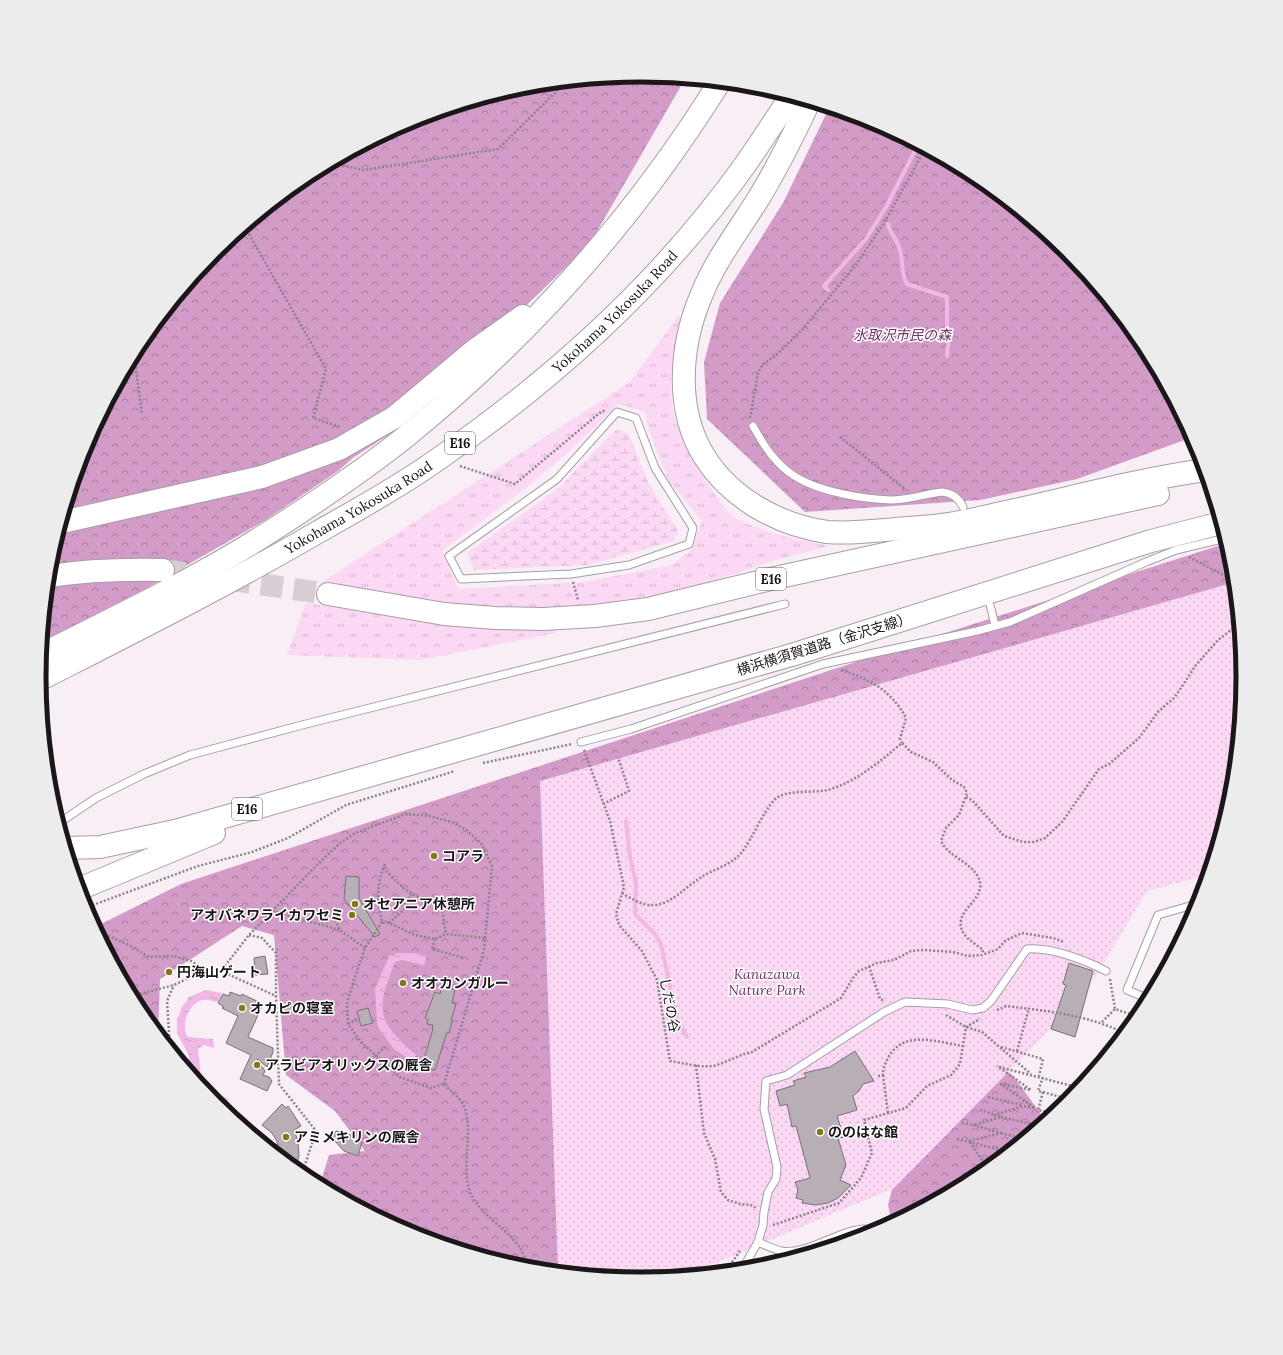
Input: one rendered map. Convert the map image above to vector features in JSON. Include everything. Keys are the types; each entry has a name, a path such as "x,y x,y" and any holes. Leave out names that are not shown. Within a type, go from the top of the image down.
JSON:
{"highway":[{"name":"Yokohama Yokosuka Road","path":"47,652 179,584 255,541 320,499 408,435 515,339 566,286 609,235 660,168 716,87"},
{"name":"Yokohama Yokosuka Road","path":"46,676 248,572 360,508 434,463 504,411 563,362 610,318 664,263 709,211 744,165 788,100"},
{"path":"807,106 760,195 724,253 701,295 685,352 684,394 689,422 698,446 710,465 729,487 755,507 782,520 803,527 828,532 858,532 944,525 1200,471"},
{"path":"67,521 262,477 339,449 395,417 475,350 566,286"},
{"name":"E16","path":"328,594 444,614 495,618 543,619 595,616 648,609 775,578 1204,483"},
{"name":"横浜横須賀道路（金沢支線）","path":"425,760 795,654 1144,543 1217,524"},
{"path":"55,575 85,571 124,569 163,570"},
{"name":"E16","path":"71,848 100,847 168,832 425,760"},
{"name":"E16","path":"85,888 235,824 425,760"}],"lane":[{"path":"617,412 636,418 655,468 693,528 689,544 629,565 571,574 461,579 449,556 557,479 617,412"},
{"path":"753,426 764,446 780,464 802,480 840,493 892,500 913,496 949,493 960,501 963,507"},
{"path":"581,742 631,730 823,664 977,631 1010,622 1176,550 1221,539"},
{"path":"63,820 96,798 144,774 190,755 302,725 786,604"},
{"path":"990,605 995,625"},
{"path":"1144,997 1127,990 1158,915 1192,905"},
{"path":"745,1264 758,1242 763,1225 768,1192 776,1178 777,1167 764,1109 766,1081 787,1075 884,1012 905,1002 948,1004 972,1010 982,1008 991,1001 1027,949 1039,948 1089,962 1106,971"},
{"path":"758,1242 783,1251 805,1249 853,1229 864,1230"}],"path":[{"path":"340,165 364,170 498,148 560,88"},
{"path":"753,426 750,419 758,373 763,364 775,356 802,330 855,266 884,223 923,153"},
{"path":"247,231 326,369 313,418 344,428"},
{"path":"135,365 142,414"},
{"path":"460,466 515,484 602,411 617,412"},
{"path":"840,437 913,496"},
{"path":"1176,550 1229,578"},
{"path":"571,574 579,601"},
{"path":"966,797 972,800 1004,836 1023,842 1034,842 1045,838 1062,822 1099,769 1109,764 1139,738 1158,712 1175,697 1196,665 1218,640 1235,627"},
{"path":"764,1212 751,1205 740,1204 728,1200 722,1192 715,1159 704,1133 696,1065 716,1066 738,1055 752,1052 841,998 859,971 869,966 894,960 916,950 953,952 968,956 982,955 983,950 965,935 960,926 963,912 976,896 980,888 977,874 944,848 941,841 946,828 960,815 967,793 964,787 952,780 933,762 911,752 902,743 900,739 906,718 894,699 881,687 857,676 823,664"},
{"path":"476,764 581,742"},
{"name":"しだの谷","path":"581,742 610,821 624,887 616,914 619,925 626,931 642,951 657,980 670,1061 696,1065"},
{"path":"622,893 639,902 652,906 666,901 701,877 718,870 741,854 766,812 779,796 797,792 830,789 862,776 902,743"},
{"path":"604,804 628,791 618,757"},
{"path":"91,906 198,866 252,852 288,838 346,805 461,769"},
{"path":"221,971 249,935 272,911 339,844 355,833 406,814 429,816 452,822 466,830 481,843 492,866 484,950 444,1084"},
{"path":"384,864 379,879 377,900 382,922 365,948 347,1003 348,1024 361,1042 400,1077 432,1088 444,1084"},
{"path":"383,868 396,882 411,894 438,902 443,908 443,923 446,934"},
{"path":"389,923 404,910 411,894"},
{"path":"272,911 340,930 365,948"},
{"path":"335,920 340,930"},
{"path":"382,922 389,923 415,935 435,939 446,934 485,938"},
{"path":"103,933 129,945 149,957 174,956 191,961 205,970 221,971 276,996"},
{"path":"249,935 262,938 276,953 279,1084 316,1132 304,1168"},
{"path":"435,939 432,949 464,958"},
{"path":"869,966 880,999 894,1007"},
{"path":"138,994 174,985 205,970"},
{"path":"1106,971 1110,979 1116,1009"},
{"path":"170,1041 167,1001 174,985"},
{"path":"993,1013 1006,1006 1028,1008 1070,1014 1102,1022 1121,1031"},
{"path":"1017,1051 1028,1008"},
{"path":"1116,1009 1132,1015"},
{"path":"1102,1022 1116,1009"},
{"path":"966,1027 986,1016"},
{"path":"348,1024 359,1018"},
{"path":"966,1027 982,1032 1031,1074"},
{"path":"763,1225 775,1224 839,1203 861,1178 872,1153 864,1120 906,1108 927,1086 951,1075 960,1064 966,1027"},
{"path":"888,1113 883,1070 892,1050 911,1039 928,1040 963,1046"},
{"path":"998,1046 1043,1059 1039,1076"},
{"path":"375,1056 385,1047"},
{"path":"1031,1090 997,1066 1074,1086"},
{"path":"878,1076 883,1075"},
{"path":"1038,1091 1043,1077"},
{"path":"444,1084 462,1103 466,1118 466,1175 470,1193 480,1209 521,1247 526,1262"},
{"path":"988,1096 1034,1108 1001,1084 1043,1092 1064,1098"},
{"path":"1043,1092 1038,1110 1048,1112"},
{"path":"995,1115 1023,1106"},
{"path":"980,1110 1001,1117 1034,1125"},
{"path":"973,1125 1001,1117"},
{"path":"962,1124 973,1125 1019,1138"},
{"path":"969,1141 1001,1134"},
{"path":"957,1139 1003,1150"},
{"path":"969,1141 985,1163"},
{"path":"729,1266 741,1249"}],"green space":[{"path":"603,83 683,83 589,245 399,428 354,457 338,471 264,521 147,588 47,639 57,561 66,523 91,450 107,414 146,347 169,315 220,256 279,205 311,182 378,143 414,127 487,102 525,93"},
{"name":"氷取沢市民の森","path":"827,112 869,127 905,143 939,162 972,182 1004,205 1063,256 1089,285 1114,315 1137,347 1176,414 1187,439 1077,479 980,500 805,512 707,419 704,362 720,303 783,203"},
{"path":"679,315 681,332 671,383 673,412 683,438 709,486 727,511 745,523 768,532 830,546 779,559 637,607 473,610 319,584 630,382","holes":["618,404 645,412 648,427 669,481 702,521 691,550 672,565 583,582 458,589 442,551 527,487 574,447"]},
{"path":"617,429 628,433 648,482 678,531 674,541 588,565 474,570 467,553 556,490"},
{"name":"Kanazawa Nature Park","path":"1222,545 1232,600 1236,639 1237,678 1236,716 1232,755 1224,803 1135,887 650,1273 603,1272 564,1268 525,1262 487,1253 414,1228 378,1212 322,1179 329,1155 365,1151 335,1111 286,1075 274,935 242,926 160,979 158,1025 126,975 100,925 181,884 892,650"},
{"name":"Kanazawa Nature Park","path":"1229,584 1236,639 1236,716 1226,794 1217,832 1202,876 1147,891 1085,994 894,1188 699,1270 642,1273 603,1272 558,1267 540,781"},
{"path":"306,603 413,619 553,627 556,633 420,660 287,655"},
{"path":"985,1051 1015,1078 1043,1117 1004,1150 972,1173 905,1212 891,1218 888,1205 905,1138"}],"water":[{"path":"398,953 414,953 427,956 424,965 402,960 395,962 389,978 383,1003 383,1013 393,1033 416,1055 413,1062 394,1049 379,1029 377,1022 375,989 389,956"},
{"path":"206,990 222,993 218,1002 208,1000 199,1001 195,1004 186,1017 185,1028 188,1037 213,1039 214,1048 204,1045 198,1049 201,1078 190,1065 189,1056 177,1033 177,1020 182,1007 189,997"},
{"path":"220,1094 229,1100 224,1103 217,1096"}],"building":[{"name":"オセアニア休憩所","path":"346,876 359,877 359,898 380,934 375,937 344,899"},
{"path":"265,956 268,974 255,975 254,958"},
{"path":"1069,963 1093,971 1075,1037 1051,1029 1066,985 1063,984"},
{"path":"442,985 455,990 452,1003 456,1004 452,1022 449,1033 447,1032 435,1070 421,1069 433,1029 433,1025 427,1024 428,1019 425,1018 435,992 440,994"},
{"path":"230,992 241,996 242,994 263,1004 248,1037 273,1048 273,1052 267,1067 257,1059 265,1071 263,1075 269,1077 272,1081 267,1091 240,1079 251,1055 226,1043 238,1016 222,1008 224,1007 218,1003 223,994 229,996"},
{"path":"368,1008 373,1023 361,1026 357,1011"},
{"name":"ののはな館","path":"855,1051 874,1081 863,1084 859,1091 853,1096 857,1110 837,1116 844,1137 838,1138 846,1165 840,1180 851,1185 838,1198 828,1203 816,1205 802,1203 803,1200 796,1198 798,1190 795,1182 810,1178 796,1126 792,1127 787,1104 780,1106 776,1091 795,1085 793,1081 806,1077 804,1073 830,1067"},
{"name":"アミメキリンの厩舎","path":"282,1104 286,1108 288,1106 301,1126 294,1130 298,1141 299,1156 297,1163 278,1149 277,1141 272,1133 262,1125"},
{"path":"336,1131 355,1136 354,1140 362,1142 358,1156 344,1151 333,1139"}],"waterway":[{"path":"828,290 824,286 866,239 886,207 916,149"},
{"path":"888,224 898,244 907,284 947,297 947,324 949,336 947,356"},
{"path":"626,821 630,857 636,883 635,914 655,934 661,944 677,1019 687,1037"}],"tunnel":[{"path":"163,570 328,594"}],"place":[{"name":"コアラ","path":"434,856"},
{"name":"オセアニア休憩所","path":"355,904"},
{"name":"アオバネワライカワセミ","path":"352,915"},
{"name":"円海山ゲート","path":"169,972"},
{"name":"オオカンガルー","path":"403,983"},
{"name":"オカピの寝室","path":"242,1008"},
{"name":"アラビアオリックスの厩舎","path":"257,1065"},
{"name":"ののはな館","path":"820,1132"},
{"name":"アミメキリンの厩舎","path":"286,1137"}]}
